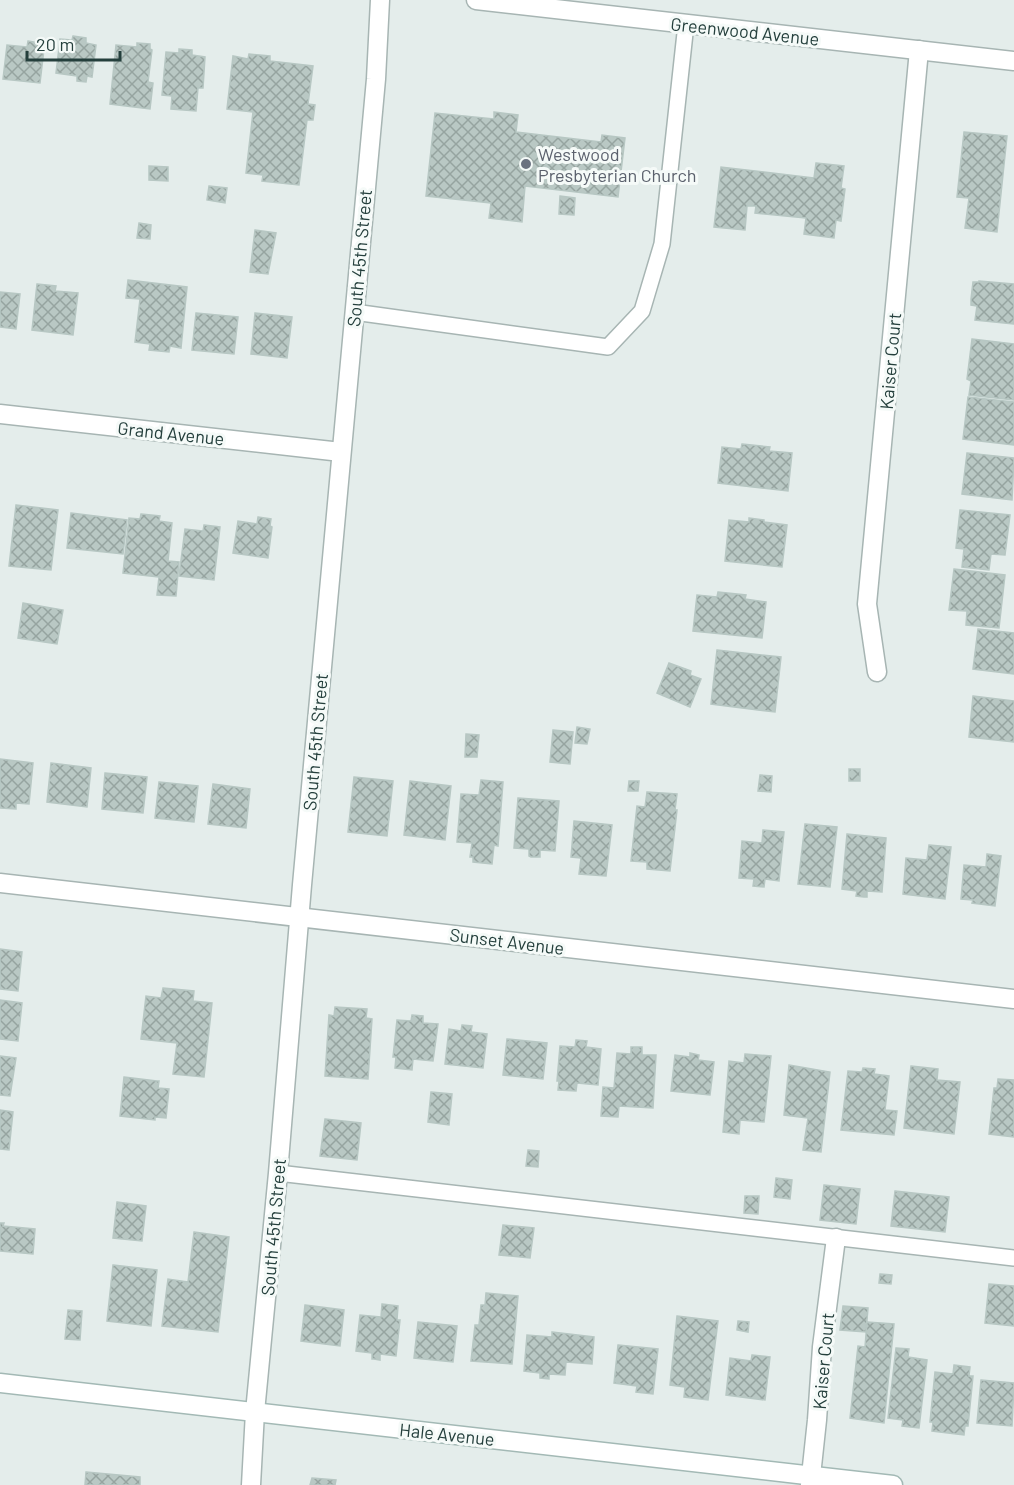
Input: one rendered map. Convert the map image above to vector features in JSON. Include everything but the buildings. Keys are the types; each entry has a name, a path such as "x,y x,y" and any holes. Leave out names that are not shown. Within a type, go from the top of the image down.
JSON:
{"street":[{"name":"South 45th Street","path":"251,1485 255,1412 376,79 380,0"},
{"name":"Greenwood Avenue","path":"476,0 1014,61"},
{"name":"Kaiser Court","path":"878,672 867,604 919,50"},
{"name":"Grand Avenue","path":"0,414 341,452"},
{"name":"Sunset Avenue","path":"0,883 1014,999"},
{"name":"Kaiser Court","path":"810,1480 822,1347 836,1238"},
{"name":"Hale Avenue","path":"0,1383 810,1480 893,1485"}],"lane":[{"path":"354,312 608,347 642,311 662,244 686,24"},
{"path":"278,1173 1014,1258"}],"place":[{"name":"Westwood Presbyterian Church","path":"526,164"}]}
